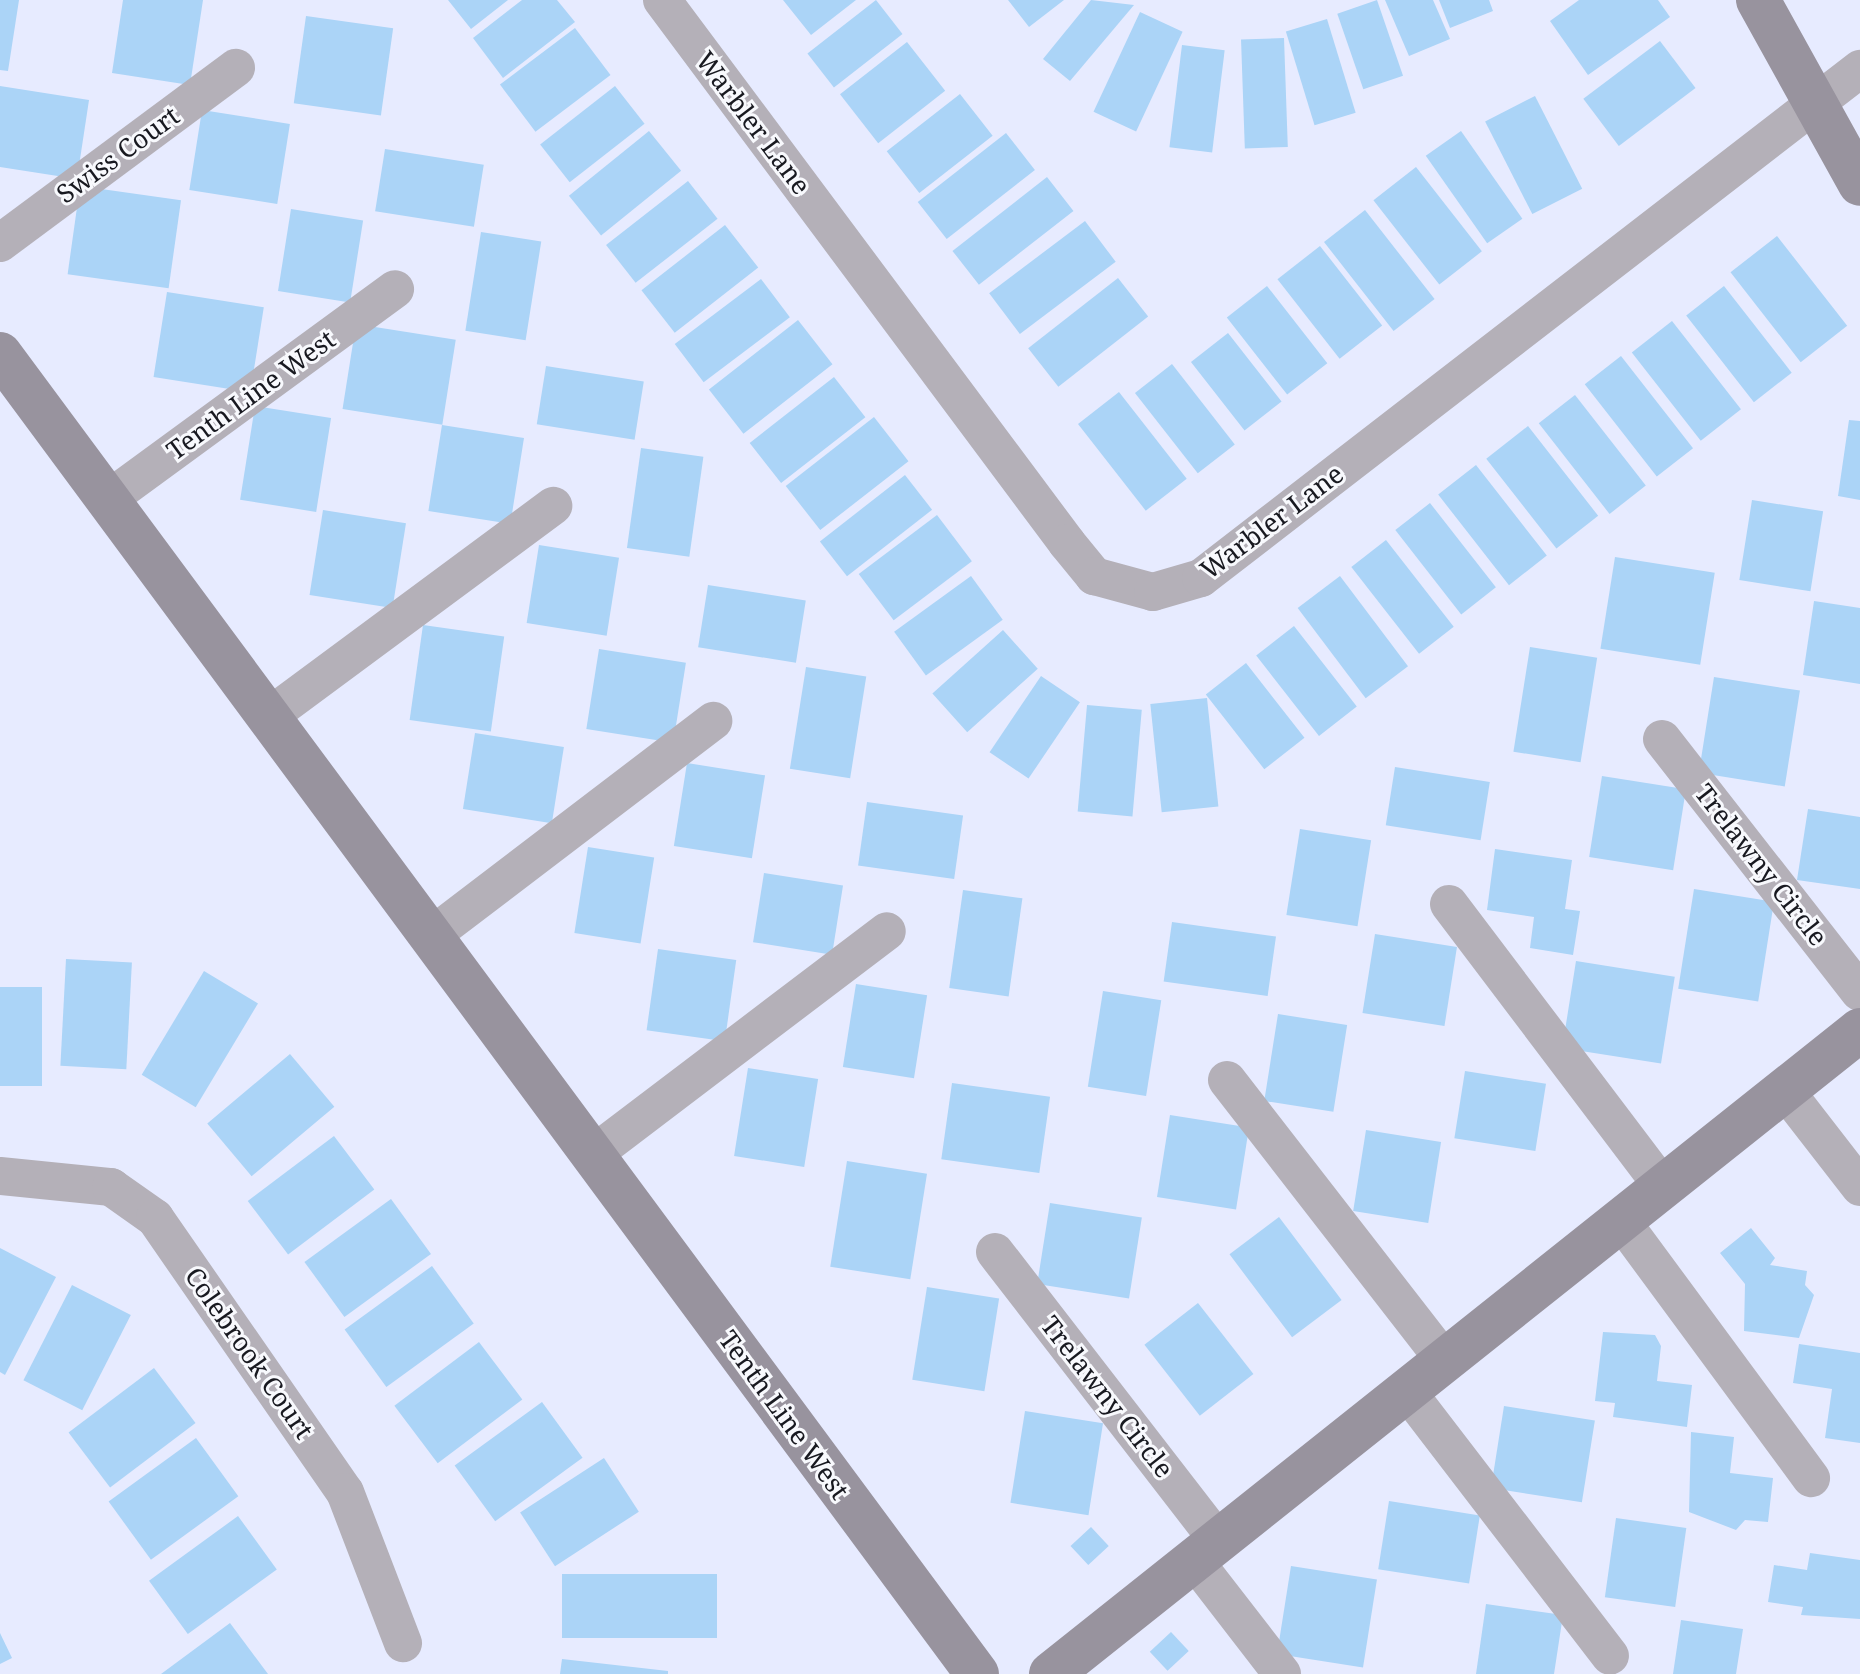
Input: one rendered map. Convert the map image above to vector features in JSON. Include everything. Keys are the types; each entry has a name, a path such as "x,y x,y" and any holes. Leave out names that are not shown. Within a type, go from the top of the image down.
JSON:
{"street":[{"name":"Warbler Lane","path":"662,0 1094,576 1153,592 1201,578 1860,69"},
{"path":"1758,0 1811,107 1860,184"},
{"name":"Swiss Court","path":"0,243 236,68"},
{"name":"Tenth Line West","path":"107,500 395,289"},
{"name":"Tenth Line West","path":"0,354 977,1674"},
{"path":"268,717 553,506"},
{"path":"431,936 713,721"},
{"name":"Trelawny Circle","path":"1662,739 1860,992"},
{"path":"1449,904 1662,1186"},
{"path":"592,1155 887,931"},
{"path":"1051,1674 1860,1030"},
{"path":"1227,1080 1444,1360"},
{"path":"1784,1089 1860,1187"},
{"name":"Colebrook Court","path":"0,1176 111,1187 155,1218 345,1492 403,1643"},
{"path":"1620,1219 1811,1478"},
{"name":"Trelawny Circle","path":"995,1252 1206,1550 1282,1674"},
{"path":"1406,1390 1610,1656"}],"building":[{"path":"0,0 19,0 8,71 0,70"},
{"path":"123,0 203,0 190,85 112,73"},
{"path":"448,0 508,0 471,29"},
{"path":"522,0 557,0 575,22 503,78 473,38"},
{"path":"783,0 856,0 811,35"},
{"path":"876,0 902,34 834,87 807,54"},
{"path":"1008,0 1064,0 1029,27"},
{"path":"1091,0 1134,5 1070,81 1043,59"},
{"path":"1377,0 1403,76 1363,89 1337,14"},
{"path":"1385,0 1433,0 1450,39 1409,56"},
{"path":"1439,0 1489,0 1493,11 1450,28"},
{"path":"1579,0 1658,0 1670,17 1588,75 1550,21"},
{"path":"1140,12 1183,32 1136,132 1094,112"},
{"path":"306,16 393,28 381,115 294,103"},
{"path":"1327,19 1356,113 1315,125 1286,32"},
{"path":"575,28 611,75 535,132 500,85"},
{"path":"1284,38 1288,147 1245,148 1241,40"},
{"path":"1660,41 1696,88 1619,146 1583,99"},
{"path":"907,42 945,91 878,143 840,94"},
{"path":"1182,45 1225,50 1212,152 1169,147"},
{"path":"0,86 89,100 77,179 0,167"},
{"path":"615,86 645,124 570,182 540,144"},
{"path":"960,94 993,136 919,193 887,151"},
{"path":"1535,96 1582,189 1532,214 1485,121"},
{"path":"202,110 290,124 277,204 189,190"},
{"path":"649,131 681,171 601,235 569,196"},
{"path":"1461,131 1522,219 1487,243 1426,156"},
{"path":"1006,133 1035,170 947,239 918,202"},
{"path":"385,149 484,165 474,227 375,211"},
{"path":"1416,167 1482,251 1439,285 1373,200"},
{"path":"1047,177 1073,211 979,285 952,251"},
{"path":"688,181 718,219 636,283 606,245"},
{"path":"80,186 181,200 169,288 68,274"},
{"path":"291,209 363,220 350,302 278,291"},
{"path":"1365,210 1435,299 1394,331 1324,242"},
{"path":"1085,221 1116,262 1020,334 989,293"},
{"path":"725,225 758,268 675,333 641,290"},
{"path":"481,232 541,242 526,340 465,331"},
{"path":"1777,236 1847,326 1801,362 1731,272"},
{"path":"1320,246 1382,326 1340,359 1277,279"},
{"path":"1118,278 1148,317 1058,387 1028,348"},
{"path":"761,279 790,317 704,382 675,344"},
{"path":"1267,286 1327,363 1287,395 1227,317"},
{"path":"1724,286 1792,373 1754,402 1686,316"},
{"path":"167,292 264,307 250,392 154,377"},
{"path":"798,320 832,364 743,434 709,390"},
{"path":"1672,321 1741,409 1701,441 1632,352"},
{"path":"356,324 456,340 442,425 343,409"},
{"path":"1228,333 1282,402 1245,430 1191,362"},
{"path":"1621,356 1693,448 1657,477 1585,384"},
{"path":"1172,364 1235,444 1198,473 1135,393"},
{"path":"546,366 644,381 635,440 537,424"},
{"path":"834,377 865,417 781,483 750,443"},
{"path":"1119,392 1187,479 1146,511 1078,424"},
{"path":"1575,395 1646,486 1610,514 1539,423"},
{"path":"255,406 331,418 316,512 240,500"},
{"path":"874,417 908,461 820,530 786,486"},
{"path":"1849,420 1860,421 1860,500 1838,496"},
{"path":"442,425 524,438 510,524 428,511"},
{"path":"1528,426 1598,516 1556,548 1486,459"},
{"path":"641,448 703,457 689,557 627,548"},
{"path":"1476,465 1547,556 1509,585 1438,495"},
{"path":"905,475 932,510 847,576 820,541"},
{"path":"1752,500 1823,511 1810,591 1739,580"},
{"path":"1430,503 1496,587 1461,614 1395,530"},
{"path":"323,510 406,523 393,608 310,595"},
{"path":"937,515 972,561 894,620 859,574"},
{"path":"1386,540 1454,627 1419,654 1351,567"},
{"path":"539,545 619,558 607,636 527,623"},
{"path":"1615,557 1715,573 1700,665 1600,649"},
{"path":"971,576 1003,620 926,676 894,632"},
{"path":"1340,576 1408,666 1366,698 1298,608"},
{"path":"708,585 806,600 796,663 698,647"},
{"path":"1814,601 1860,608 1860,684 1803,675"},
{"path":"423,625 504,636 491,731 410,720"},
{"path":"1294,626 1357,706 1319,736 1256,656"},
{"path":"1003,630 1038,669 967,732 932,694"},
{"path":"1530,647 1597,658 1581,762 1513,752"},
{"path":"599,649 686,663 673,743 586,729"},
{"path":"1246,663 1304,738 1264,769 1206,694"},
{"path":"806,667 866,677 850,778 790,769"},
{"path":"1041,676 1080,702 1029,779 990,752"},
{"path":"1714,677 1800,691 1785,786 1699,773"},
{"path":"1207,698 1218,806 1162,812 1150,704"},
{"path":"1087,705 1142,710 1132,816 1078,812"},
{"path":"475,733 564,747 552,823 463,809"},
{"path":"687,763 765,775 752,858 674,846"},
{"path":"1395,767 1490,782 1481,840 1386,825"},
{"path":"1602,776 1686,789 1673,870 1589,857"},
{"path":"867,802 963,815 954,879 858,865"},
{"path":"1808,809 1860,817 1860,889 1797,880"},
{"path":"1300,829 1371,840 1358,926 1286,915"},
{"path":"588,847 654,857 641,943 574,933"},
{"path":"1495,849 1572,860 1565,909 1580,911 1573,955 1530,948 1534,917 1487,910"},
{"path":"764,873 843,886 832,955 753,942"},
{"path":"1694,889 1774,902 1758,1001 1678,989"},
{"path":"963,890 1022,898 1009,996 949,988"},
{"path":"1172,922 1276,937 1268,996 1164,981"},
{"path":"1375,934 1457,947 1444,1026 1362,1013"},
{"path":"658,949 736,960 725,1041 647,1030"},
{"path":"66,959 132,962 126,1069 60,1066"},
{"path":"1576,961 1675,977 1661,1064 1562,1048"},
{"path":"204,971 258,1003 196,1107 142,1075"},
{"path":"856,984 927,995 914,1078 843,1067"},
{"path":"0,987 42,987 42,1086 0,1086"},
{"path":"1103,991 1161,1000 1146,1096 1088,1087"},
{"path":"1278,1014 1347,1025 1333,1112 1264,1101"},
{"path":"290,1054 334,1107 252,1176 207,1123"},
{"path":"748,1068 818,1079 804,1167 734,1156"},
{"path":"1465,1071 1546,1084 1535,1151 1454,1138"},
{"path":"952,1083 1050,1097 1039,1173 941,1159"},
{"path":"1170,1115 1249,1128 1236,1209 1157,1197"},
{"path":"1366,1130 1441,1142 1428,1223 1353,1211"},
{"path":"334,1136 374,1190 288,1255 248,1201"},
{"path":"847,1161 927,1174 910,1279 830,1267"},
{"path":"391,1199 431,1254 344,1317 304,1262"},
{"path":"1050,1203 1142,1218 1129,1299 1037,1284"},
{"path":"1279,1217 1342,1300 1292,1337 1229,1254"},
{"path":"1751,1228 1775,1258 1770,1265 1807,1271 1805,1285 1814,1295 1799,1338 1744,1331 1745,1284 1720,1253"},
{"path":"0,1248 56,1277 5,1375 0,1372"},
{"path":"432,1266 474,1323 386,1387 345,1329"},
{"path":"72,1285 131,1315 82,1410 23,1380"},
{"path":"927,1287 999,1298 984,1391 912,1380"},
{"path":"1198,1303 1253,1374 1200,1416 1144,1345"},
{"path":"1603,1332 1655,1335 1661,1346 1657,1381 1692,1385 1687,1427 1613,1417 1615,1403 1595,1401"},
{"path":"479,1342 522,1400 438,1463 394,1406"},
{"path":"1799,1344 1860,1353 1860,1443 1825,1438 1832,1389 1793,1383"},
{"path":"154,1368 196,1423 110,1488 69,1432"},
{"path":"542,1402 583,1458 495,1521 455,1465"},
{"path":"1504,1406 1595,1420 1582,1502 1491,1488"},
{"path":"1025,1411 1103,1423 1088,1515 1010,1503"},
{"path":"1691,1432 1734,1437 1730,1473 1773,1478 1768,1522 1745,1520 1736,1530 1689,1512"},
{"path":"196,1438 238,1496 151,1560 109,1501"},
{"path":"604,1458 639,1512 555,1566 520,1512"},
{"path":"1389,1501 1480,1515 1469,1584 1378,1569"},
{"path":"238,1516 277,1569 188,1634 149,1581"},
{"path":"1616,1518 1686,1528 1675,1607 1605,1597"},
{"path":"1091,1527 1109,1546 1088,1565 1071,1546"},
{"path":"1810,1553 1860,1560 1860,1619 1801,1615 1803,1607 1768,1602 1774,1565 1807,1570"},
{"path":"1291,1566 1377,1580 1363,1668 1277,1654"},
{"path":"562,1574 717,1574 717,1638 562,1638"},
{"path":"1486,1604 1563,1615 1554,1674 1476,1674"},
{"path":"1681,1620 1743,1629 1736,1674 1673,1674"},
{"path":"230,1623 268,1674 161,1674"},
{"path":"1171,1632 1189,1651 1168,1671 1150,1652"},
{"path":"0,1633 12,1658 0,1664"},
{"path":"562,1659 668,1671 668,1674 560,1674"}]}
